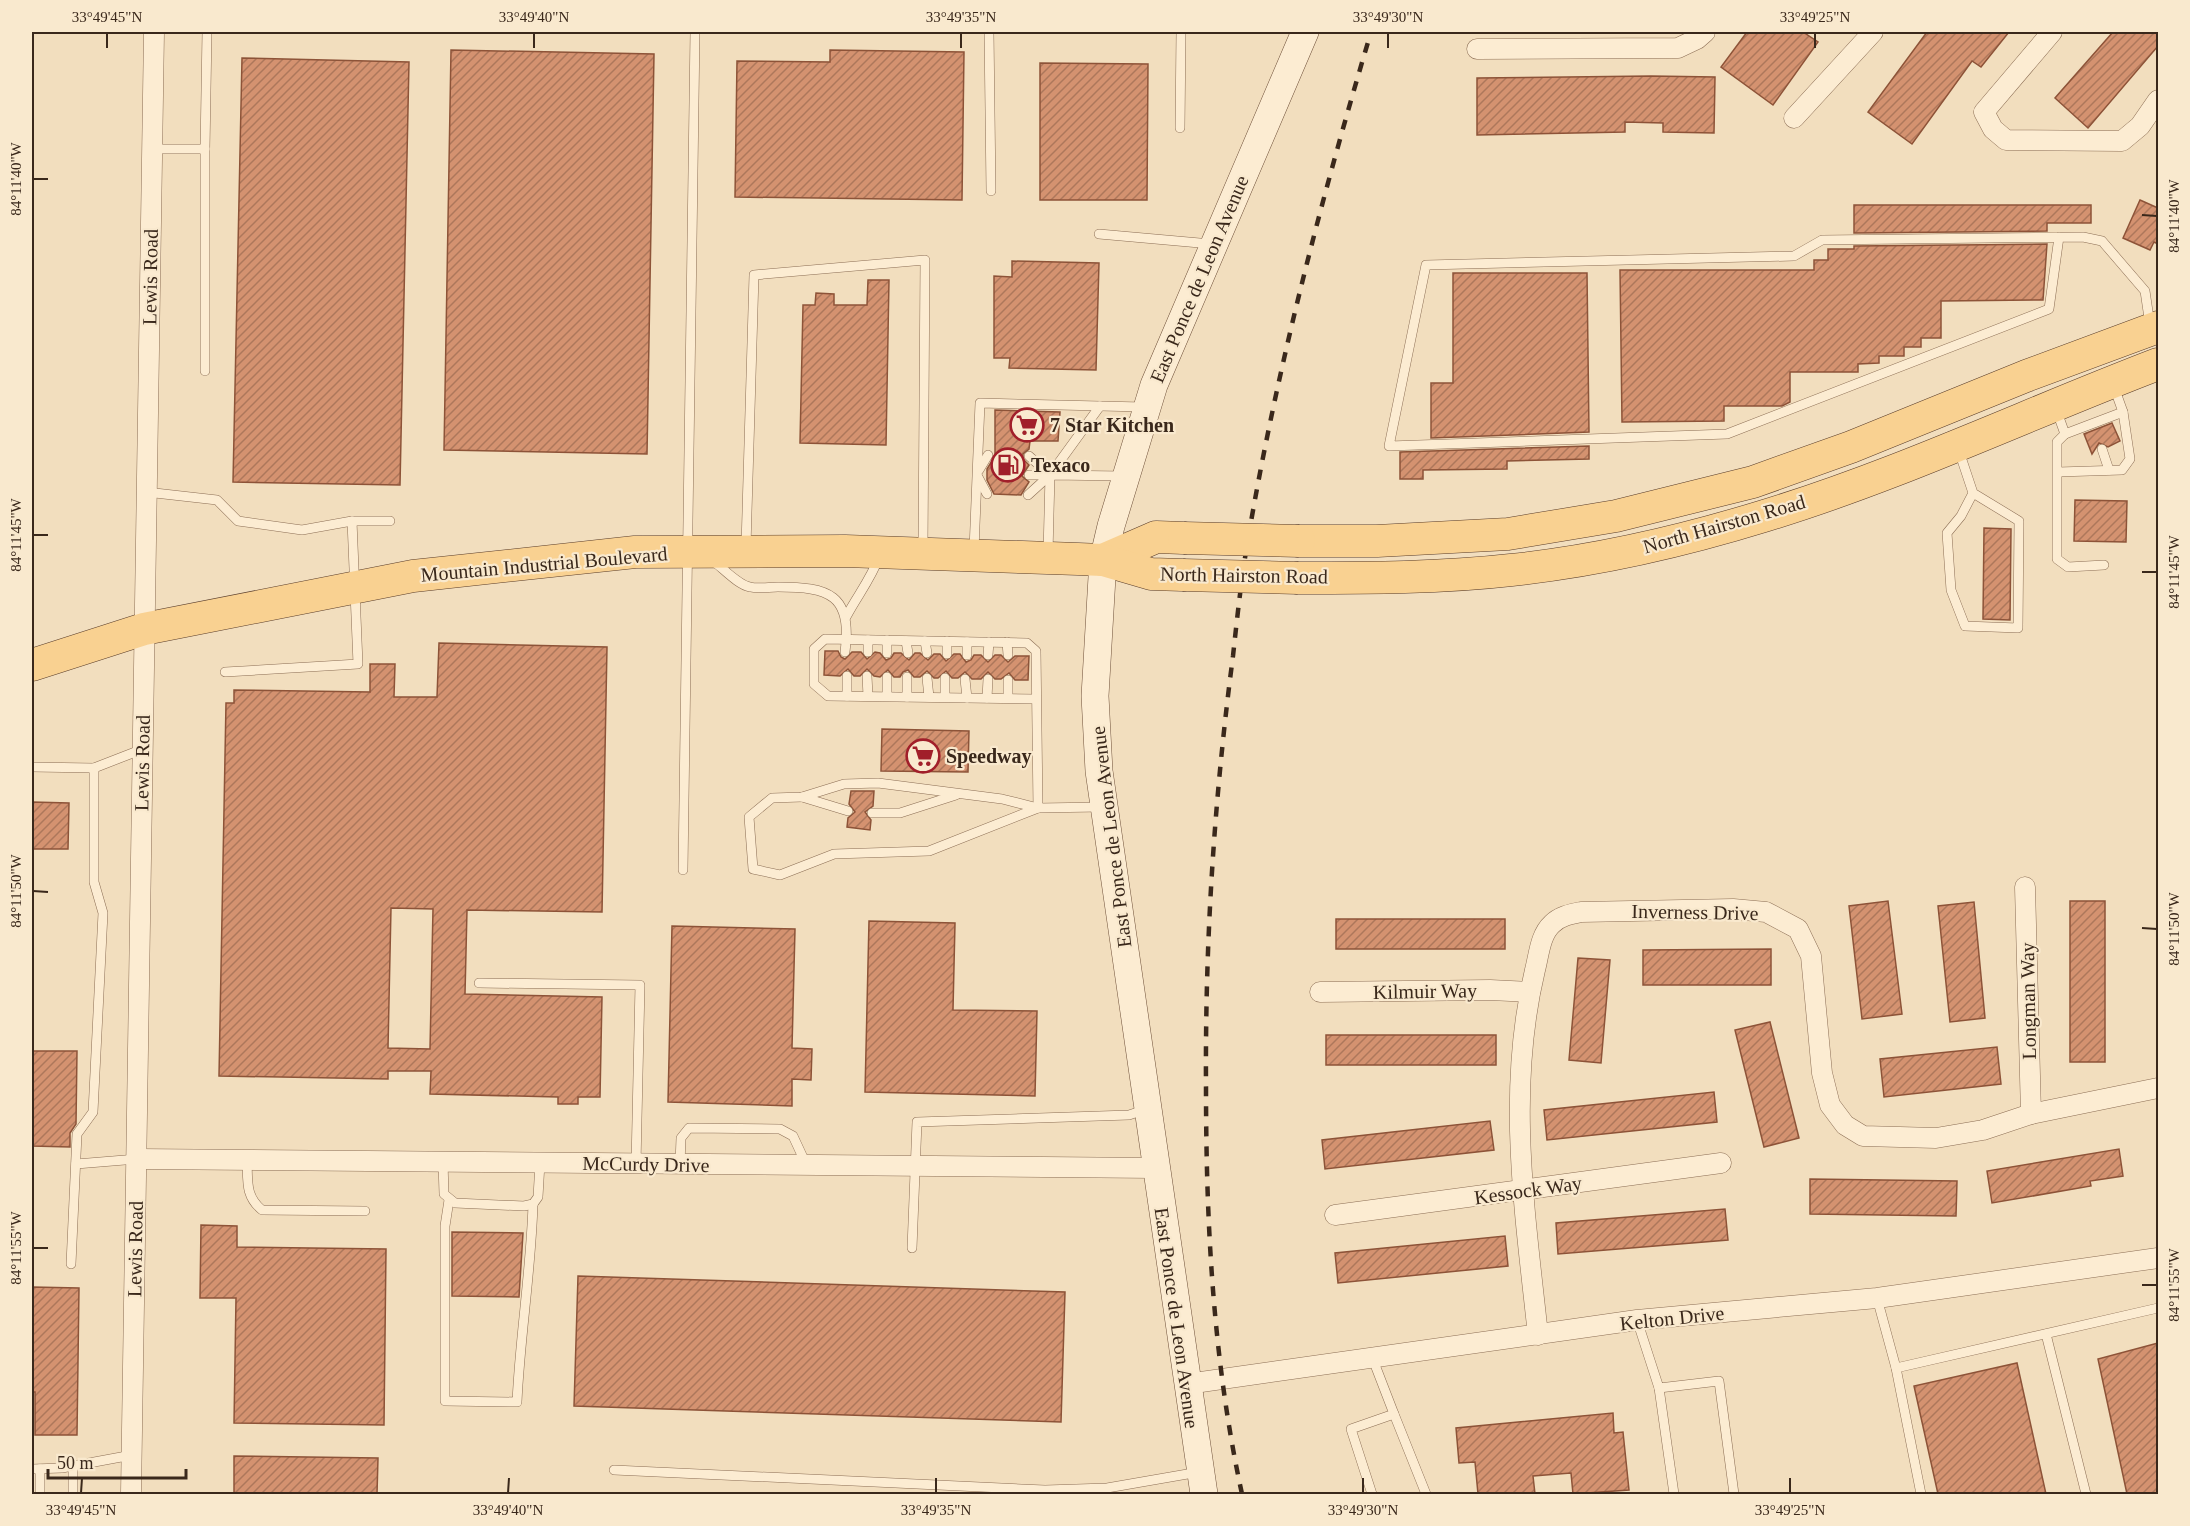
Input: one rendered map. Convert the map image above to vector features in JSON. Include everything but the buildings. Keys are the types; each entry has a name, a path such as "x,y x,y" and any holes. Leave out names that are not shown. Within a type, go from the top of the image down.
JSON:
{"main road":[{"name":"East Ponce de Leon Avenue","path":"1202,1483 1146,1109 1099,771 1095,696 1103,560 1154,385 1305,32"},
{"name":"North Hairston Road","path":"1103,560 1156,537 1377,541 1508,534 1616,516 1775,474 1851,447 2026,376 2155,329"},
{"name":"North Hairston Road","path":"1103,560 1151,574 1378,578 1512,570 1624,552 1764,516 1863,481 2158,362"},
{"name":"Mountain Industrial Boulevard","path":"32,665 144,629 413,576 635,552 881,553 1103,560"}],"street":[{"name":"Lewis Road","path":"131,1494 154,32"},
{"path":"1477,49 1678,48 1697,39 1705,32"},
{"path":"1794,118 1874,32"},
{"path":"2052,32 1984,112 1993,129 2006,141 2122,141 2140,126 2158,100"},
{"path":"2155,329 2158,362"},
{"name":"Longman Way","path":"2025,887 2031,1114"},
{"name":"Inverness Drive","path":"1538,1335 1522,1191 1518,1103 1530,992 1542,940 1551,925 1562,917 1593,911 1733,909 1767,912 1798,929 1811,956 1822,1073 1830,1105 1845,1125 1863,1136 1936,1138 1983,1130 2031,1114 2158,1088"},
{"name":"Kilmuir Way","path":"1320,992 1490,990 1530,992"},
{"name":"McCurdy Drive","path":"137,1159 1155,1168"},
{"name":"Kessock Way","path":"1335,1215 1721,1163"},
{"name":"Kelton Drive","path":"1187,1384 1637,1320 1877,1298 2158,1258"}],"lane":[{"path":"205,371 207,32"},
{"path":"683,870 695,552 695,32"},
{"path":"989,32 991,190"},
{"path":"1180,128 1181,32"},
{"path":"152,149 205,149"},
{"path":"1099,234 1214,244"},
{"path":"2059,237 2049,309 1728,434 1389,446 1426,265 1794,256 1822,240 2059,237 2083,237 2102,241 2145,291 2155,329"},
{"path":"745,552 754,275 925,260 923,554"},
{"path":"2058,472 2122,470 2130,459 2123,411 2112,382"},
{"path":"974,555 982,475 980,403 1147,408"},
{"path":"2054,404 2064,434"},
{"path":"1028,495 1050,475 1100,406"},
{"path":"2104,566 2068,567 2057,559 2057,442 2064,434 2092,427 2123,411"},
{"path":"1956,444 1973,493 2019,521 2018,628 1965,626 1951,590 1947,533 1961,516 1973,493"},
{"path":"2102,449 2109,470"},
{"path":"987,454 982,475 987,494"},
{"path":"1029,456 1050,475 1048,558"},
{"path":"1029,475 1126,476"},
{"path":"146,492 217,500 238,521 302,530 352,521 390,521"},
{"path":"225,672 358,664 352,521"},
{"path":"695,552 749,587 806,587 824,591 838,604 846,617 845,651"},
{"path":"846,617 871,578 881,553"},
{"path":"1036,699 828,696 814,684 814,649 825,639 1027,643 1036,651 1038,808"},
{"path":"868,640 868,652"},
{"path":"887,640 887,653"},
{"path":"906,640 908,653"},
{"path":"925,641 927,653"},
{"path":"947,641 947,654"},
{"path":"967,642 967,655"},
{"path":"988,642 988,655"},
{"path":"1007,642 1008,655"},
{"path":"846,676 847,696"},
{"path":"867,676 868,696"},
{"path":"887,677 887,696"},
{"path":"907,677 907,697"},
{"path":"927,678 929,697"},
{"path":"945,678 945,697"},
{"path":"965,678 967,698"},
{"path":"987,698 988,679"},
{"path":"1008,680 1008,698"},
{"path":"32,766 94,768 142,749"},
{"path":"71,1264 77,1134 93,1112 103,913 94,882 94,768"},
{"path":"1038,808 929,851 834,854 780,875 753,869 749,818 772,798 802,797 844,784 878,783 1002,799 1038,808 1104,806"},
{"path":"872,813 900,813 961,794"},
{"path":"802,797 848,811"},
{"path":"480,983 640,985 636,1164"},
{"path":"912,1248 916,1122 1129,1115 1146,1109"},
{"path":"680,1165 681,1138 689,1128 780,1129 793,1136 807,1166"},
{"path":"76,1164 137,1159"},
{"path":"247,1160 248,1192 253,1203 262,1210 365,1211"},
{"path":"443,1162 444,1194 455,1203 533,1204"},
{"path":"449,1200 445,1226 445,1401 517,1402 520,1332 531,1271 533,1204 538,1197 540,1163"},
{"path":"1877,1298 1896,1368 1921,1494"},
{"path":"1896,1368 2158,1308"},
{"path":"1637,1320 1659,1388 1674,1494"},
{"path":"2046,1334 2086,1494"},
{"path":"1372,1357 1426,1494"},
{"path":"1659,1388 1719,1381 1734,1494"},
{"path":"1372,1494 1351,1429 1394,1414"},
{"path":"40,1494 36,1469 73,1466 132,1455"},
{"path":"73,1466 73,1494"},
{"path":"614,1470 1045,1490 1202,1483"}],"railway":[{"path":"1242,1494 1232,1444 1218,1343 1208,1189 1207,979 1216,818 1241,587 1259,480 1301,287 1371,32"}],"place":[{"name":"7 Star Kitchen","path":"1027,425"},
{"name":"Texaco","path":"1008,465"},
{"name":"Speedway","path":"923,756"}]}
